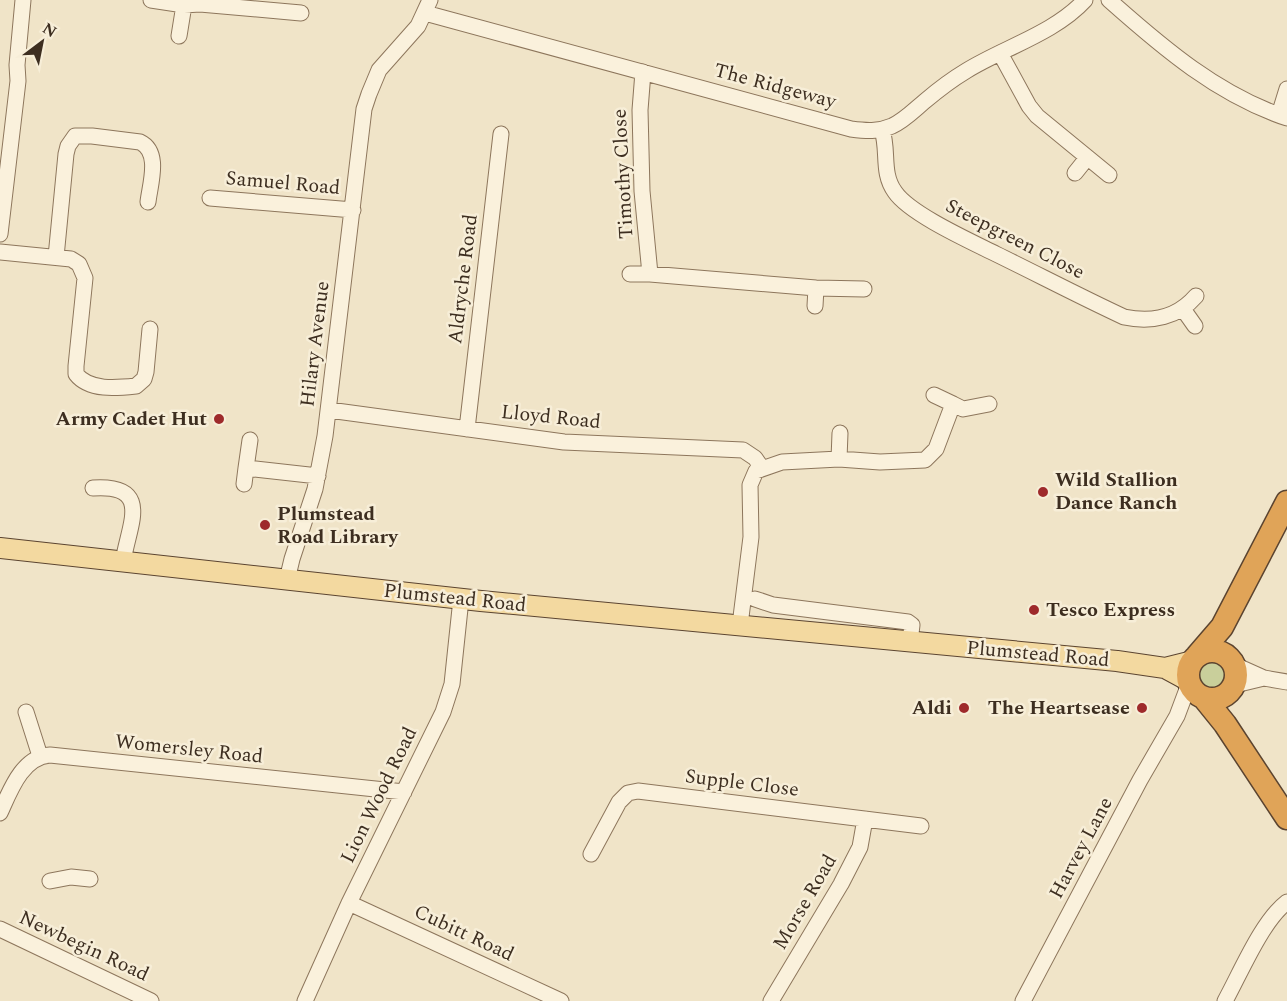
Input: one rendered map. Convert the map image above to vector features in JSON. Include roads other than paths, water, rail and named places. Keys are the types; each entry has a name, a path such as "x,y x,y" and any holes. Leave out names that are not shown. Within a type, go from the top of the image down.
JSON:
{"highway":[{"path":"1195,680 1287,502"},
{"path":"1222,627 1233,675 1225,724"},
{"path":"1195,680 1203,652 1218,652 1233,675"},
{"path":"1195,680 1219,699 1233,675"},
{"path":"1195,680 1287,818"}],"main road":[{"name":"Plumstead Road","path":"0,548 461,599 1098,659 1165,668 1195,680"}],"street":[{"path":"0,234 18,81 17,65 23,0"},
{"path":"151,0 301,13"},
{"name":"The Ridgeway","path":"427,6 643,72 851,129 868,131 882,130 907,117 942,87 967,70 1054,24 1076,9 1084,0"},
{"path":"1109,0 1152,38 1192,68 1253,105 1283,117 1287,89"},
{"path":"178,2 179,36"},
{"name":"Hilary Avenue","path":"287,580 318,476 364,109 379,70 411,34 427,6"},
{"path":"1000,53 1037,116 1109,175"},
{"name":"Timothy Close","path":"643,72 640,110 642,191 650,274"},
{"name":"Steepgreen Close","path":"882,130 885,139 885,167 888,180 900,199 968,240 1125,317 1136,320 1158,319 1183,309 1196,296"},
{"name":"Aldryche Road","path":"466,429 501,134"},
{"path":"56,257 66,154 75,136 140,142 147,145 152,156 155,186 148,202"},
{"path":"1074,173 1087,158"},
{"name":"Samuel Road","path":"210,198 353,210"},
{"path":"0,252 71,259 79,264 85,278 76,374 84,383 98,386 136,386 144,379 154,336"},
{"path":"630,274 816,288 864,289"},
{"path":"815,306 816,288"},
{"path":"1183,309 1195,326"},
{"path":"934,395 963,409 989,404"},
{"path":"740,625 751,537 750,485 756,471 782,462 839,459 880,462 925,460 930,458 936,449 953,404"},
{"name":"Lloyd Road","path":"328,410 564,442 742,450 755,458 762,468"},
{"path":"839,459 840,434"},
{"path":"244,484 250,440"},
{"path":"246,468 318,476"},
{"path":"102,483 124,493 133,507 132,526 123,562"},
{"name":"Lion Wood Road","path":"305,1001 448,699 452,684 461,599"},
{"path":"755,599 773,605 908,622 912,625 910,642"},
{"path":"1233,675 1287,682"},
{"name":"Harvey Lane","path":"1023,1001 1195,680"},
{"path":"0,813 13,784 28,765 40,756 27,712"},
{"name":"Womersley Road","path":"40,756 50,755 404,792"},
{"name":"Supple Close","path":"591,854 619,802 628,794 638,791 921,826"},
{"name":"Morse Road","path":"771,1001 841,884 860,847 865,819"},
{"path":"50,881 71,877 90,879"},
{"path":"1225,1001 1268,921 1278,908 1287,902"},
{"name":"Cubitt Road","path":"350,903 561,1001"},
{"name":"Newbegin Road","path":"0,929 151,1001"}],"place":[{"name":"Army Cadet Hut","path":"219,419"},
{"name":"Wild Stallion Dance Ranch","path":"1043,492"},
{"name":"Plumstead Road Library","path":"265,525"},
{"name":"Tesco Express","path":"1034,610"},
{"name":"Aldi","path":"964,708"},
{"name":"The Heartsease","path":"1142,708"}]}
